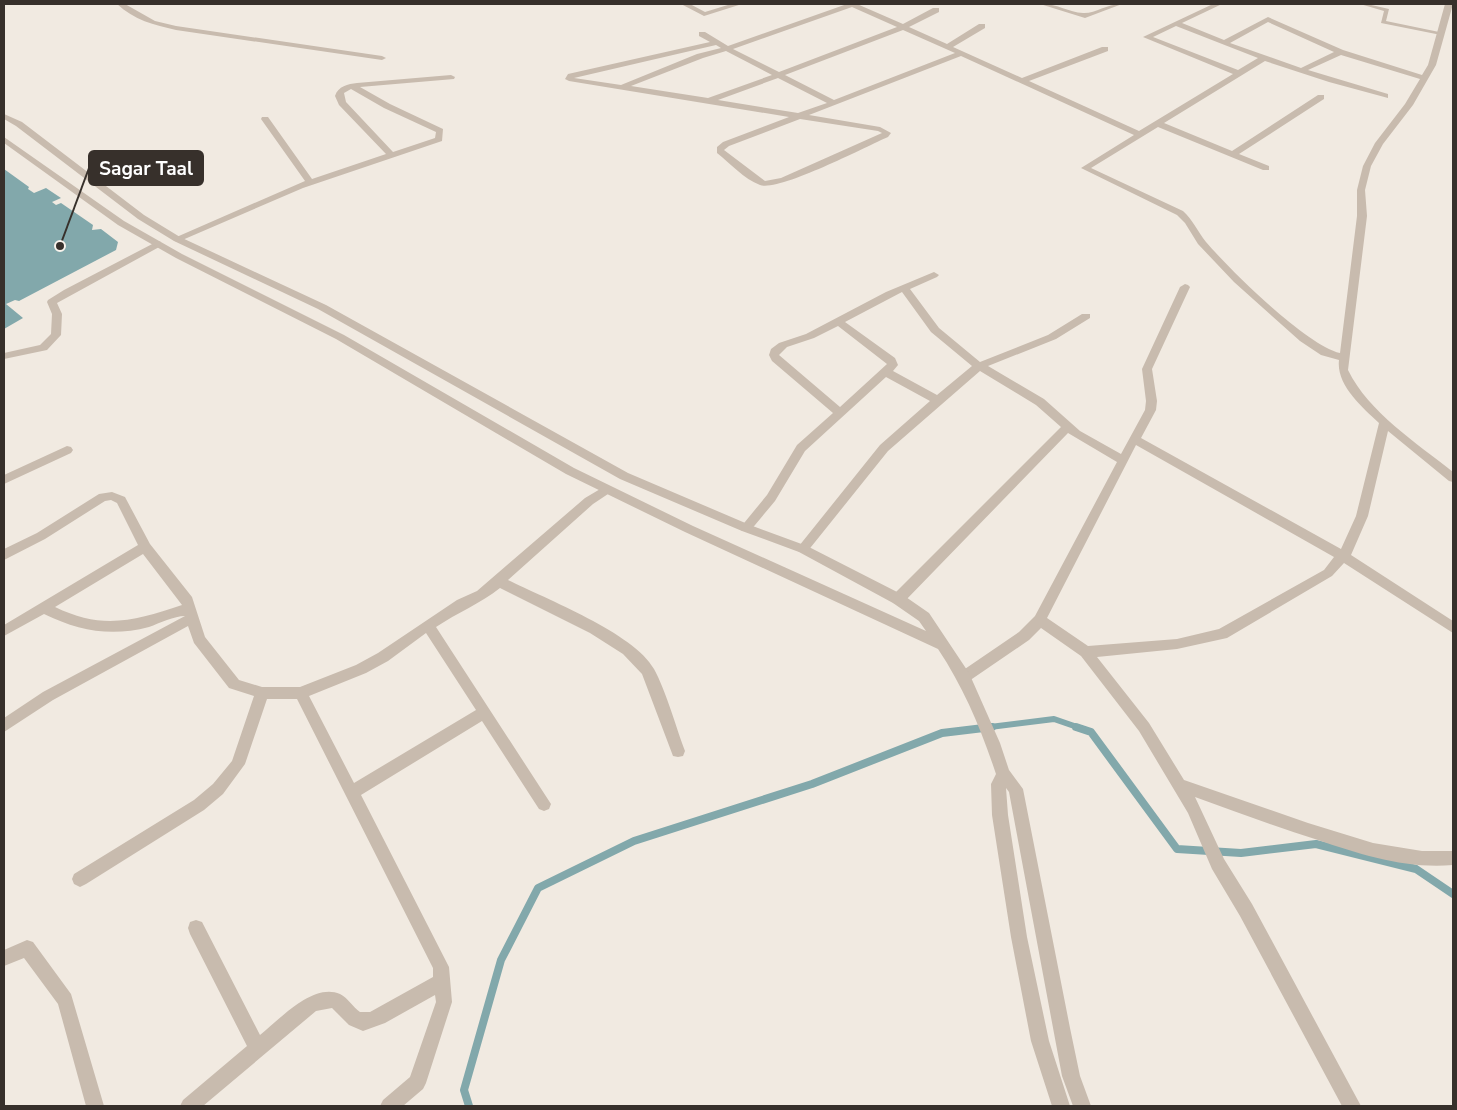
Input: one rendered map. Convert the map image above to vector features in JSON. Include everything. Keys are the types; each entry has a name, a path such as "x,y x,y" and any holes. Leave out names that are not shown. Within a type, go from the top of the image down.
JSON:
{"street":[{"path":"121,4 153,23 176,28 382,58"},
{"path":"685,4 704,14 738,4"},
{"path":"622,87 700,56 727,49 852,4 1140,134"},
{"path":"1044,4 1085,16 1118,4"},
{"path":"1218,4 1147,37 1238,73"},
{"path":"1449,4 1432,66 1409,105 1379,143 1367,166 1361,190 1362,216 1342,370 1346,380 1360,398 1453,478"},
{"path":"708,101 902,28 936,10"},
{"path":"1224,44 1268,19 1340,52 1424,78"},
{"path":"1177,24 1224,44 1264,58 1385,96"},
{"path":"947,48 982,26"},
{"path":"702,34 727,49 834,102"},
{"path":"716,42 571,76 569,79 799,116 880,130 887,133 792,176 769,184 755,179 720,151 722,147 726,144 799,116 834,102 960,54"},
{"path":"1022,81 1105,49"},
{"path":"1301,70 1340,52"},
{"path":"1264,58 1085,168 1180,213 1189,222 1201,242 1237,280 1281,319 1324,353 1344,358"},
{"path":"391,155 342,103 339,96 340,92 352,86 450,77"},
{"path":"177,239 310,182 439,139 440,131 387,106 352,86"},
{"path":"1233,154 1321,97"},
{"path":"4,116 19,124 141,217 177,239 322,306 624,476 746,528 803,549 898,599 924,616 964,677 993,743 1003,774 1016,789 1061,1028 1071,1076 1082,1106"},
{"path":"266,119 310,182"},
{"path":"1156,123 1266,168"},
{"path":"4,139 120,223 340,338 570,471 689,529 943,644"},
{"path":"4,356 43,348 56,334 57,314 52,302 67,292 158,244"},
{"path":"840,413 774,355 777,348 810,336 904,288 934,275"},
{"path":"964,677 1024,636 1040,620 1134,439 1148,416 1151,405 1146,378 1147,369 1185,287"},
{"path":"904,288 935,330 980,366 1040,402 1076,434 1123,460"},
{"path":"803,549 884,448 938,400 980,366 1052,337 1086,316"},
{"path":"746,528 772,498 801,448 893,365 891,360 838,321"},
{"path":"886,372 938,400"},
{"path":"1086,652 1177,644 1222,634 1328,573 1348,550 1362,516 1385,421"},
{"path":"898,599 1067,427"},
{"path":"1134,439 1343,556 1453,628"},
{"path":"4,480 67,450"},
{"path":"4,555 40,536 102,497 112,496 120,500 145,547 187,601 199,639 234,684 262,693 301,693 361,669 383,657 428,624 462,604 482,595 589,501 607,489"},
{"path":"4,631 145,547"},
{"path":"498,581 595,628 628,650 648,671 678,751"},
{"path":"45,608 66,620 98,628 140,625 191,613"},
{"path":"4,726 48,696 191,613"},
{"path":"1040,620 1086,652 1144,727 1193,808 1218,864 1246,910 1352,1106"},
{"path":"428,624 544,804"},
{"path":"80,880 199,805 218,789 238,764 262,693"},
{"path":"301,693 442,967 444,1002 417,1083 389,1106"},
{"path":"352,792 485,712"},
{"path":"1003,774 998,784 1000,815 1019,937 1040,1041 1061,1106"},
{"path":"1179,785 1295,826 1369,849 1435,860 1453,858"},
{"path":"196,928 258,1049"},
{"path":"4,958 27,948 65,1000 95,1106"},
{"path":"189,1106 310,1004 323,998 334,999 351,1015 362,1022 375,1020 442,981"}],"lane":[{"path":"1362,4 1387,10 1383,22 1441,34"}],"water":[{"path":"4,169 29,187 28,189 34,193 46,188 61,198 52,202 56,205 61,203 93,225 92,230 101,229 118,242 116,250 19,301 15,300 6,304 23,318 4,329"}],"waterway":[{"path":"982,728 1054,719 1080,728"},
{"path":"469,1106 464,1090 501,960 538,888 634,841 812,784 942,733 992,727"},
{"path":"1076,727 1091,732 1177,849 1241,853 1316,844 1416,869 1453,894"}],"place":[{"name":"Sagar Taal","path":"60,246"}]}
